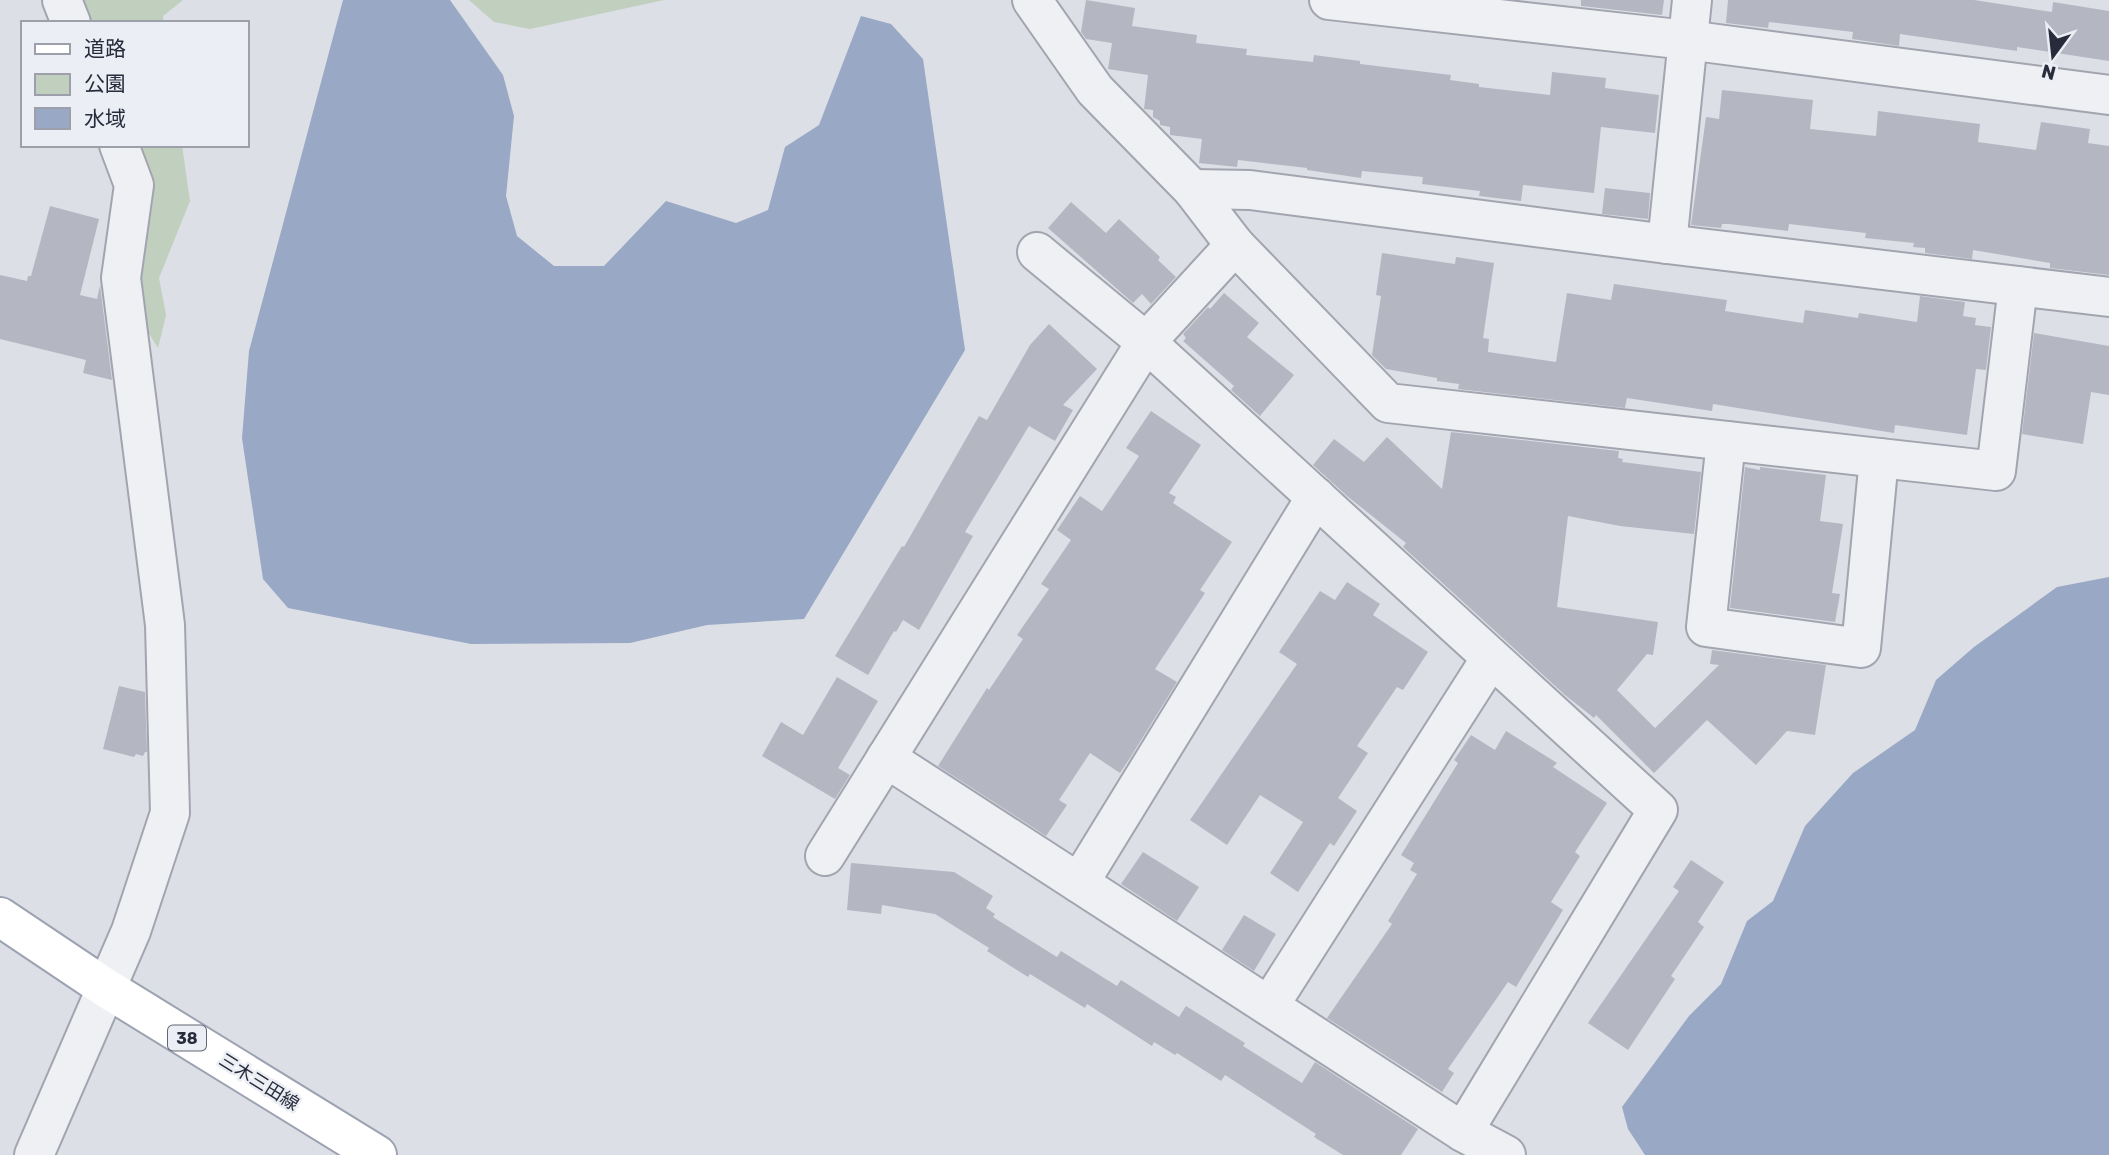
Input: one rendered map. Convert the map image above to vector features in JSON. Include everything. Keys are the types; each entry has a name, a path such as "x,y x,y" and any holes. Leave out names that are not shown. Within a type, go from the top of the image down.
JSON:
{"main road":[{"name":"三木三田線","path":"0,917 106,988 377,1155"}],"street":[{"path":"62,0 70,21"},
{"path":"1032,0 1095,90 1192,189 1235,245 1388,403 1996,471 2018,286"},
{"path":"1329,0 1687,40 2109,95"},
{"path":"1667,244 1692,0"},
{"path":"34,1155 131,931 170,813 165,625 121,278 134,185 120,147"},
{"path":"1192,189 1250,190 2109,297"},
{"path":"825,856 1146,342 1235,245"},
{"path":"1037,252 1146,342 1658,810 1463,1132"},
{"path":"1726,441 1706,627 1861,648 1879,458"},
{"path":"1079,883 1316,497"},
{"path":"1269,1006 1491,658"},
{"path":"886,758 1463,1132 1506,1155"}],"green space":[{"path":"74,0 183,0 163,16 164,21 82,21"},
{"path":"469,0 664,0 530,29 494,22"},
{"path":"132,147 182,147 190,201 159,278 166,315 158,348 135,311 153,201"}],"water":[{"path":"343,0 450,0 503,75 514,116 506,196 517,236 554,266 604,266 666,201 736,223 768,210 785,147 819,125 861,16 891,24 923,59 965,350 804,619 707,625 630,643 471,644 288,608 263,579 242,438 249,351"},
{"path":"2109,577 2109,1155 1645,1155 1628,1129 1622,1107 1689,1016 1721,984 1747,921 1773,901 1805,826 1853,773 1915,730 1936,680 1974,647 2057,587"}],"building":[{"path":"1086,0 1135,8 1132,26 1197,35 1196,43 1247,49 1246,55 1313,62 1314,55 1360,61 1360,64 1451,75 1450,80 1479,84 1479,87 1550,95 1552,72 1606,78 1605,88 1659,95 1655,133 1601,127 1594,193 1523,185 1521,201 1479,196 1480,191 1422,184 1423,177 1362,171 1361,178 1238,160 1237,167 1199,163 1202,139 1170,135 1170,127 1160,125 1160,121 1153,117 1153,110 1144,109 1148,75 1108,69 1112,43 1086,39 1081,32"},
{"path":"1581,0 1664,0 1662,15 1581,6"},
{"path":"1728,0 1974,0 2052,12 2053,2 2109,11 2109,61 1900,34 1899,46 1852,39 1853,32 1769,22 1768,28 1726,23"},
{"path":"1722,90 1813,100 1810,129 1876,136 1878,111 1980,124 1978,142 2036,150 2041,122 2090,129 2088,143 2109,146 2109,275 2050,268 2050,263 1973,250 1972,259 1925,253 1925,248 1913,247 1914,243 1865,238 1866,233 1789,224 1788,231 1729,224 1722,224 1721,228 1691,225 1706,117 1719,119"},
{"path":"1605,188 1650,193 1648,219 1602,214"},
{"path":"1071,202 1106,233 1119,219 1160,257 1158,260 1176,277 1151,304 1142,294 1133,303 1048,228"},
{"path":"50,206 99,219 80,295 97,299 100,285 112,380 83,373 86,360 0,339 0,275 27,281 28,276 31,276"},
{"path":"1382,253 1455,264 1456,257 1494,263 1483,338 1489,339 1488,352 1556,362 1567,293 1611,300 1614,284 1727,300 1725,311 1803,323 1805,310 1858,318 1859,313 1917,322 1920,296 1965,302 1963,316 1976,318 1975,325 1991,327 1986,370 1976,369 1967,435 1895,425 1894,433 1713,404 1712,411 1627,398 1625,408 1458,389 1459,384 1386,369 1372,355 1381,296 1376,295"},
{"path":"1224,293 1259,323 1247,337 1294,375 1260,416 1231,390 1234,386 1183,341 1186,338 1183,334"},
{"path":"1049,324 1097,369 1063,405 1073,410 1055,441 1029,426 965,532 973,536 919,630 903,620 868,675 835,656 902,546 904,547 979,416 987,420 1030,345"},
{"path":"2034,333 2109,346 2109,395 2091,392 2083,444 2022,434"},
{"path":"1151,411 1201,445 1169,493 1176,497 1173,503 1232,542 1200,590 1205,593 1155,669 1177,682 1130,758 1120,773 1090,753 1059,800 1067,805 1046,836 938,766 987,688 989,690 1023,639 1017,635 1049,589 1041,584 1071,540 1057,530 1080,496 1102,511 1139,456 1126,448"},
{"path":"1451,432 1619,451 1618,458 1623,459 1622,462 1701,472 1694,534 1620,526 1568,516 1557,607 1658,622 1653,655 1647,654 1617,690 1655,728 1719,665 1710,664 1712,650 1826,665 1815,735 1787,731 1756,765 1707,720 1654,773 1596,715 1594,718 1565,695 1403,547 1406,543 1313,465 1334,439 1364,462 1387,437 1442,489"},
{"path":"1745,467 1826,475 1820,521 1843,524 1832,593 1840,594 1835,622 1730,608"},
{"path":"1347,582 1380,604 1373,615 1428,652 1403,690 1397,687 1357,746 1368,753 1338,798 1357,811 1334,846 1330,843 1298,892 1270,873 1303,822 1260,795 1227,845 1190,820 1297,664 1279,652 1320,591 1335,600"},
{"path":"837,677 878,701 838,768 850,775 835,799 762,756 781,722 803,735"},
{"path":"119,686 145,692 147,752 143,756 136,754 134,757 103,749"},
{"path":"1506,731 1557,763 1553,767 1607,803 1575,852 1580,856 1551,902 1563,910 1516,987 1508,982 1448,1069 1454,1073 1442,1092 1327,1018 1392,924 1388,921 1417,874 1410,870 1414,863 1401,855 1458,763 1454,760 1471,735 1495,750"},
{"path":"1143,852 1199,887 1177,921 1121,884"},
{"path":"1691,860 1724,882 1698,922 1704,927 1671,976 1675,979 1628,1050 1588,1023 1679,891 1673,887"},
{"path":"851,863 954,872 993,896 986,908 995,914 993,917 1057,957 1061,951 1117,986 1121,980 1179,1017 1186,1006 1302,1083 1315,1062 1418,1129 1401,1155 1343,1155 1314,1137 1316,1134 1225,1075 1221,1081 1177,1053 1175,1055 1154,1042 1152,1046 1087,1004 1085,1008 1030,974 1028,977 987,951 989,948 935,914 882,905 881,914 847,910"},
{"path":"1244,915 1276,934 1254,971 1222,950"}]}
